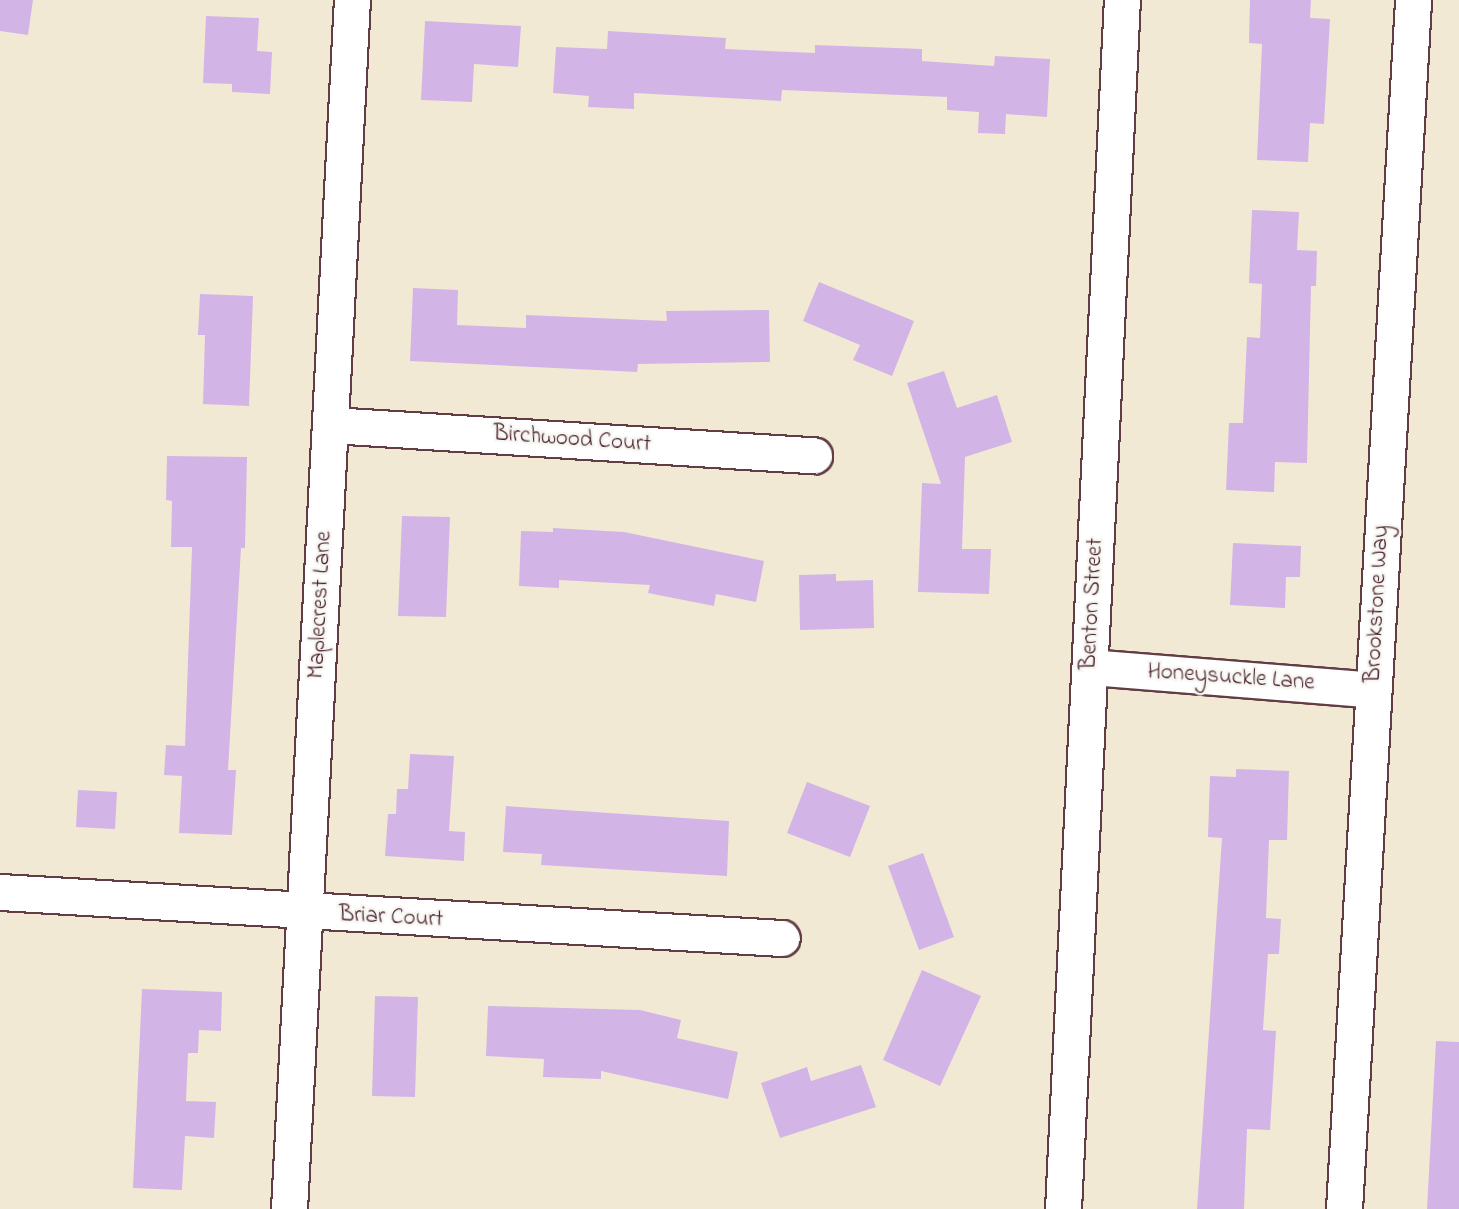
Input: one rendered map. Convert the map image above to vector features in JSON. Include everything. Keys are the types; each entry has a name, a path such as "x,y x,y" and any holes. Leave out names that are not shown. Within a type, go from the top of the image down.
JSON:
{"street":[{"name":"Maplecrest Lane","path":"289,1209 352,0"},
{"name":"Benton Street","path":"1063,1209 1122,0"},
{"name":"Brookstone Way","path":"1344,1209 1413,0"},
{"name":"Birchwood Court","path":"331,425 814,455"},
{"name":"Honeysuckle Lane","path":"1090,667 1373,690"},
{"name":"Briar Court","path":"0,892 303,913 782,938"}],"building":[{"path":"0,0 33,0 28,35 0,31"},
{"path":"1250,0 1311,0 1310,18 1330,19 1324,124 1310,123 1308,162 1257,160 1262,44 1249,43"},
{"path":"206,16 259,18 257,51 272,52 270,94 232,92 232,84 203,83"},
{"path":"425,21 521,26 518,67 474,64 472,102 421,100"},
{"path":"608,31 726,38 725,49 815,53 815,45 922,49 922,61 994,66 995,56 1050,59 1047,117 1006,114 1005,134 978,133 979,112 947,110 947,97 782,90 781,101 634,93 634,109 588,107 589,96 553,93 556,47 607,49"},
{"path":"1252,210 1299,212 1297,250 1317,251 1316,286 1311,286 1307,463 1275,462 1274,492 1226,490 1229,423 1243,423 1247,337 1260,338 1262,284 1249,283"},
{"path":"819,282 914,321 892,376 853,360 860,345 803,321"},
{"path":"413,288 458,290 457,325 526,328 526,315 667,321 666,311 769,310 770,362 638,364 637,372 410,361"},
{"path":"200,294 253,296 249,406 203,404 205,335 198,335"},
{"path":"944,371 957,408 997,395 1012,442 965,457 962,549 991,549 989,594 918,592 922,483 941,484 907,383"},
{"path":"167,456 247,457 245,548 241,548 228,770 236,770 232,835 179,833 182,776 164,775 166,745 185,746 192,547 171,547 172,501 166,500"},
{"path":"402,516 450,517 446,617 398,616"},
{"path":"553,528 624,532 764,561 756,602 716,594 714,606 648,593 650,585 559,580 559,588 519,586 521,531 553,532"},
{"path":"1233,543 1301,546 1300,577 1286,577 1285,608 1230,605"},
{"path":"836,574 836,581 873,580 874,628 800,630 799,575"},
{"path":"410,754 454,756 449,831 465,832 464,861 385,856 388,814 396,814 397,789 408,789"},
{"path":"1236,769 1289,771 1287,840 1269,840 1266,918 1281,919 1279,954 1268,954 1263,1030 1276,1031 1270,1130 1247,1129 1244,1209 1197,1209 1222,838 1208,837 1210,776 1236,777"},
{"path":"807,782 870,806 850,857 787,833"},
{"path":"78,790 117,792 115,829 76,827"},
{"path":"506,806 729,821 727,876 541,865 542,854 503,852"},
{"path":"923,853 954,937 919,950 888,866"},
{"path":"922,970 981,996 940,1086 883,1060"},
{"path":"142,989 222,992 221,1031 199,1030 198,1053 188,1053 186,1101 216,1102 214,1138 185,1136 182,1190 133,1188"},
{"path":"375,996 418,997 415,1097 372,1096"},
{"path":"488,1006 640,1010 681,1020 677,1038 738,1052 728,1099 601,1071 601,1079 543,1077 544,1059 486,1056"},
{"path":"1436,1041 1459,1042 1459,1209 1427,1209"},
{"path":"861,1065 876,1107 780,1138 761,1083 807,1067 811,1081"}]}
